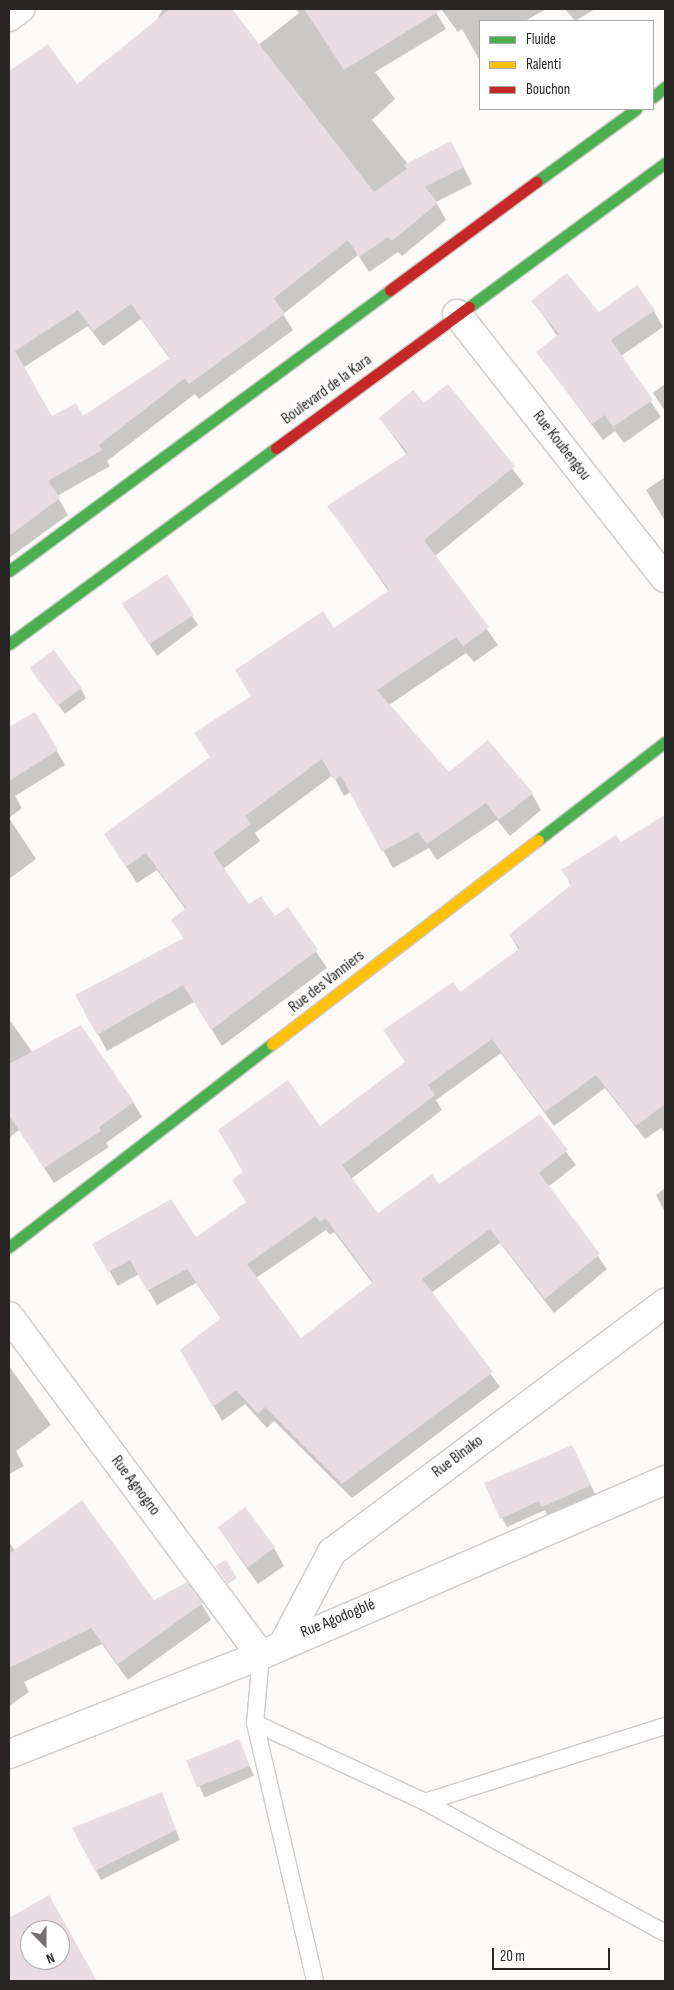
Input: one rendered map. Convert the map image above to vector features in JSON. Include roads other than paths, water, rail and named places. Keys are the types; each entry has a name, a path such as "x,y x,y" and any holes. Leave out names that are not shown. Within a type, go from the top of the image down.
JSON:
{"main road":[{"path":"654,96 665,87"},
{"path":"9,570 635,110"},
{"name":"Boulevard de la Kara","path":"9,644 466,326 665,163"},
{"name":"Rue des Vanniers","path":"9,1247 665,742"}],"street":[{"path":"9,17 20,9"},
{"name":"Rue Koubengou","path":"466,326 665,578"},
{"name":"Rue Binako","path":"285,1641 332,1552 665,1303"},
{"name":"Rue Agnogno","path":"9,1316 261,1655"},
{"name":"Rue Agodogblé","path":"9,1754 261,1655 285,1641 665,1480"}],"lane":[{"path":"261,1655 255,1723 315,1981"},
{"path":"255,1723 425,1802 665,1933"},
{"path":"425,1802 665,1726"}]}
